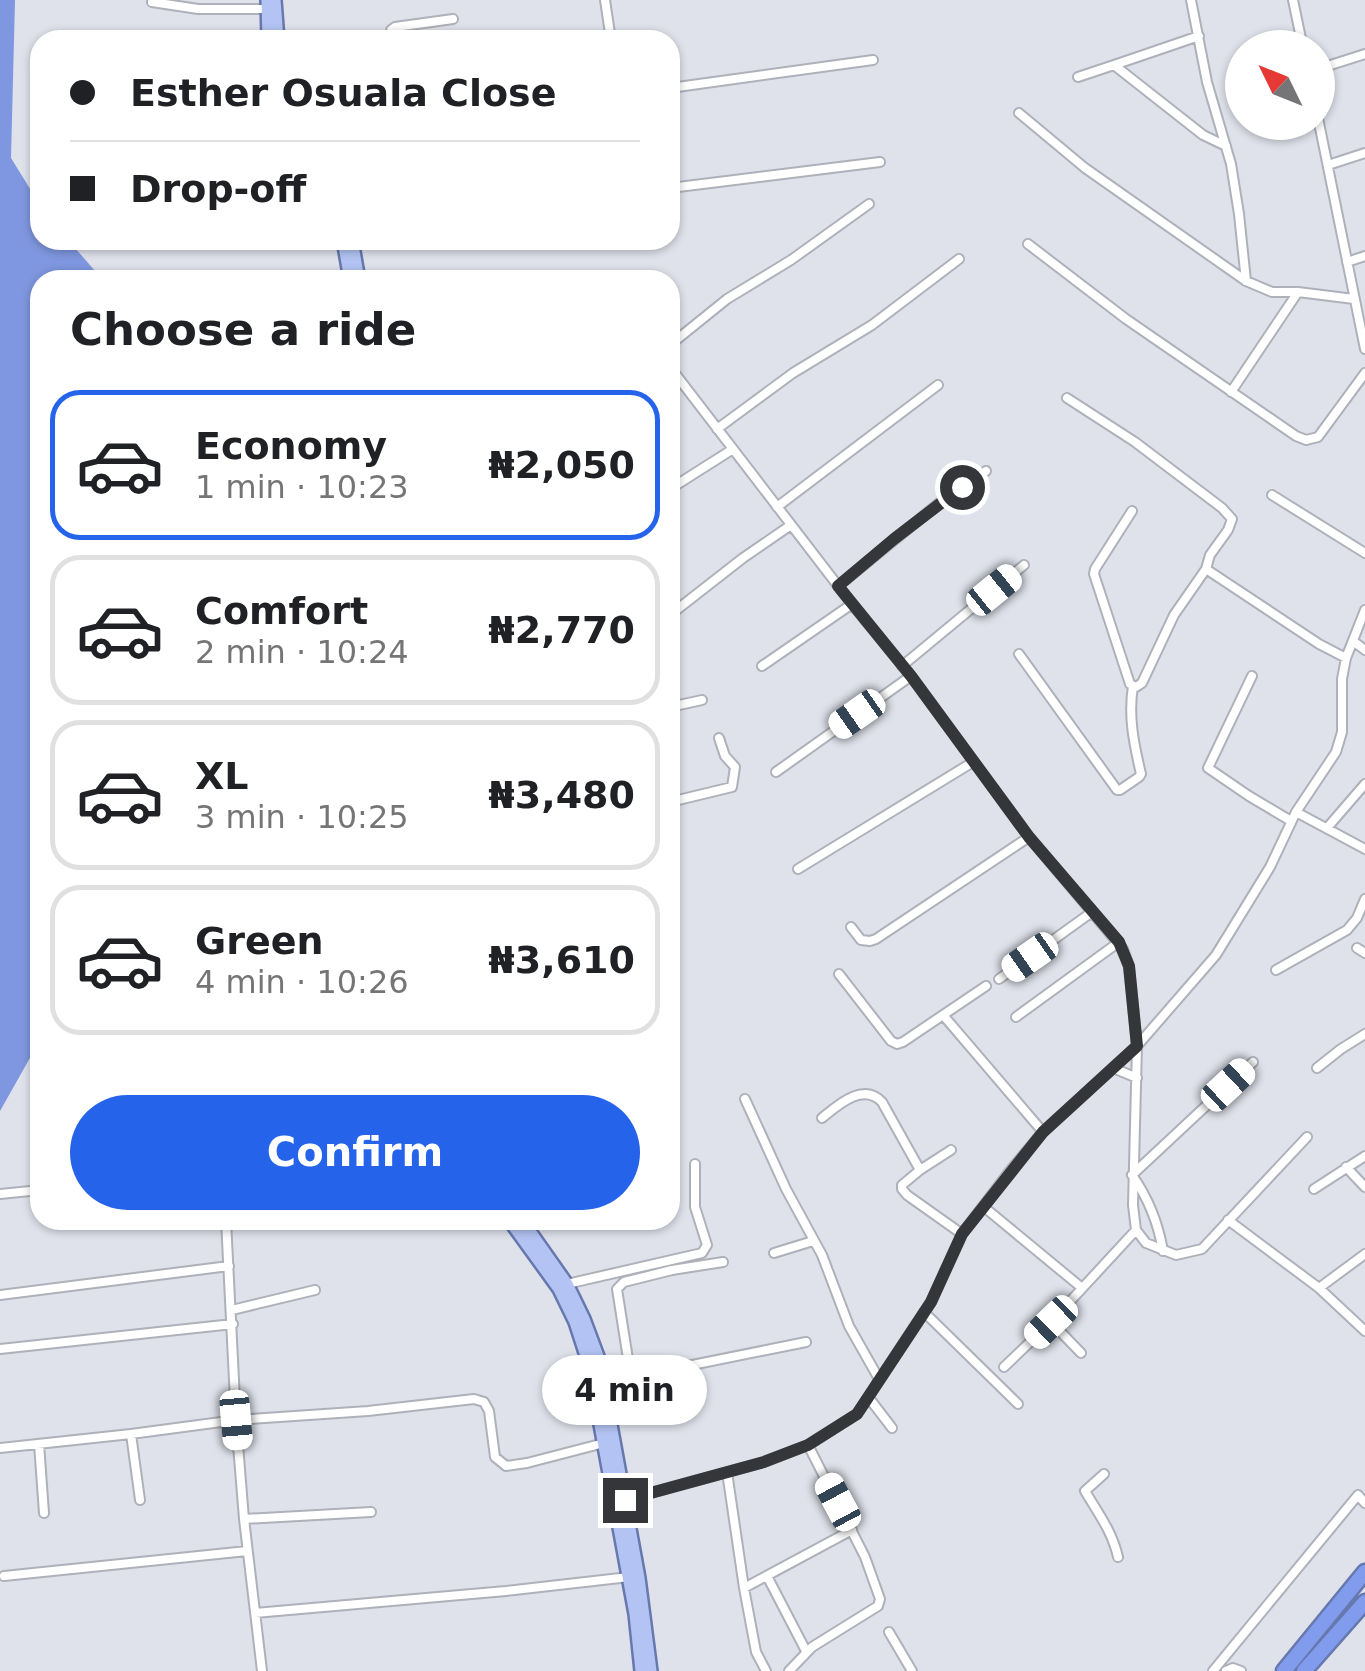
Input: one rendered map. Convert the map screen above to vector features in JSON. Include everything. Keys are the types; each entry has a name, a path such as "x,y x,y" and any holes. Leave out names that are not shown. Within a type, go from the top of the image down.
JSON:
{"highway":[{"path":"1280,1671 1365,1572"},
{"path":"1304,1671 1365,1603"},
{"path":"1314,1671 1365,1603"}],"main road":[{"path":"269,30 270,3"},
{"path":"270,3 276,30"},
{"path":"516,1230 559,1289 589,1365 625,1500 652,1671"},
{"path":"529,1230 567,1284 593,1341 603,1383 640,1671"}],"street":[{"path":"605,0 610,30"},
{"path":"1191,0 1207,82 1226,146 1246,280"},
{"path":"1292,0 1298,30"},
{"path":"152,2 198,10 270,3"},
{"path":"391,30 453,19"},
{"path":"1078,77 1199,36"},
{"path":"1335,64 1365,54"},
{"path":"680,87 873,60"},
{"path":"1114,65 1203,135 1226,146"},
{"path":"1019,113 1085,168 1246,280 1272,292 1354,299"},
{"path":"1323,140 1365,346"},
{"path":"1328,166 1365,153"},
{"path":"680,187 880,162"},
{"path":"680,338 727,298 791,260 869,204"},
{"path":"1028,244 1126,319 1296,436 1312,440 1320,434 1365,373"},
{"path":"1347,262 1365,256"},
{"path":"717,429 793,374 872,325 959,259"},
{"path":"1231,392 1298,292"},
{"path":"680,382 911,676 1029,837 1119,942 1129,966 1137,1046 1132,1174 1136,1230 1146,1242 1176,1255 1202,1248 1308,1137"},
{"path":"777,506 938,385"},
{"path":"1067,398 1135,442 1230,516 1230,525 1206,569 1174,614 1142,683 1133,686"},
{"path":"680,482 733,450"},
{"path":"838,586 986,470"},
{"path":"1272,495 1365,553"},
{"path":"1019,654 1117,790 1139,777 1132,743 1133,686 1094,574 1132,511"},
{"path":"680,607 791,525"},
{"path":"902,666 1024,565"},
{"path":"1206,569 1346,658"},
{"path":"762,666 852,604"},
{"path":"625,1500 808,1445 857,1414 924,1312 962,1234 984,1206 1043,1132 1137,1046 1209,966 1270,867 1290,821 1334,756 1342,732 1346,658 1365,610"},
{"path":"1352,642 1365,650"},
{"path":"776,772 911,676"},
{"path":"1252,676 1208,768 1290,821"},
{"path":"680,705 702,700"},
{"path":"680,800 732,787 735,767 725,756 719,738"},
{"path":"798,869 973,762"},
{"path":"1327,828 1365,784"},
{"path":"1296,812 1365,849"},
{"path":"851,927 862,940 876,939 1029,837"},
{"path":"1276,970 1347,930 1365,899"},
{"path":"999,979 1092,912"},
{"path":"1016,1017 1119,942"},
{"path":"838,974 897,1044 986,986"},
{"path":"942,1015 1043,1132"},
{"path":"1317,1068 1365,1034"},
{"path":"1132,1174 1252,1062"},
{"path":"1113,1068 1137,1078"},
{"path":"822,1118 854,1096 876,1096 920,1170"},
{"path":"745,1099 836,1289 848,1326 879,1379"},
{"path":"951,1150 902,1185 903,1192 962,1234"},
{"path":"1314,1189 1365,1156"},
{"path":"567,1284 702,1253 707,1244 696,1207 695,1164"},
{"path":"1346,1167 1365,1187"},
{"path":"1132,1174 1150,1202 1163,1251"},
{"path":"0,1194 30,1191"},
{"path":"984,1206 1082,1288"},
{"path":"1228,1220 1319,1288 1365,1330"},
{"path":"227,1230 236,1420 262,1671"},
{"path":"1004,1367 1136,1230"},
{"path":"774,1253 814,1241"},
{"path":"1319,1288 1365,1254"},
{"path":"631,1378 618,1286 672,1270 723,1262"},
{"path":"0,1295 229,1266"},
{"path":"232,1310 315,1290"},
{"path":"924,1312 1018,1404"},
{"path":"1051,1322 1081,1353"},
{"path":"0,1349 233,1324"},
{"path":"603,1383 806,1342"},
{"path":"869,1398 892,1428"},
{"path":"0,1448 236,1420 474,1399 484,1402 490,1411 495,1457 506,1466 608,1442"},
{"path":"132,1434 140,1500"},
{"path":"39,1444 44,1514"},
{"path":"790,1671 806,1652 875,1608 880,1599 852,1530 808,1445"},
{"path":"728,1472 756,1652 766,1671"},
{"path":"1104,1474 1084,1490 1104,1518 1118,1557"},
{"path":"1213,1671 1358,1495 1365,1503"},
{"path":"244,1519 371,1512"},
{"path":"744,1588 852,1530"},
{"path":"4,1576 247,1551"},
{"path":"767,1576 806,1652"},
{"path":"254,1613 628,1577"},
{"path":"889,1632 912,1671"},
{"path":"1226,1671 1241,1671"}],"water":[{"path":"0,0 15,0 11,158 30,189 30,250 77,250 94,270 30,270 30,1058 0,1111"}],"route":[{"path":"625,1500 764,1462 808,1445 857,1414 931,1302 962,1234 1043,1132 1137,1046 1124,949 1029,837 911,676 838,586 962,487"}]}
